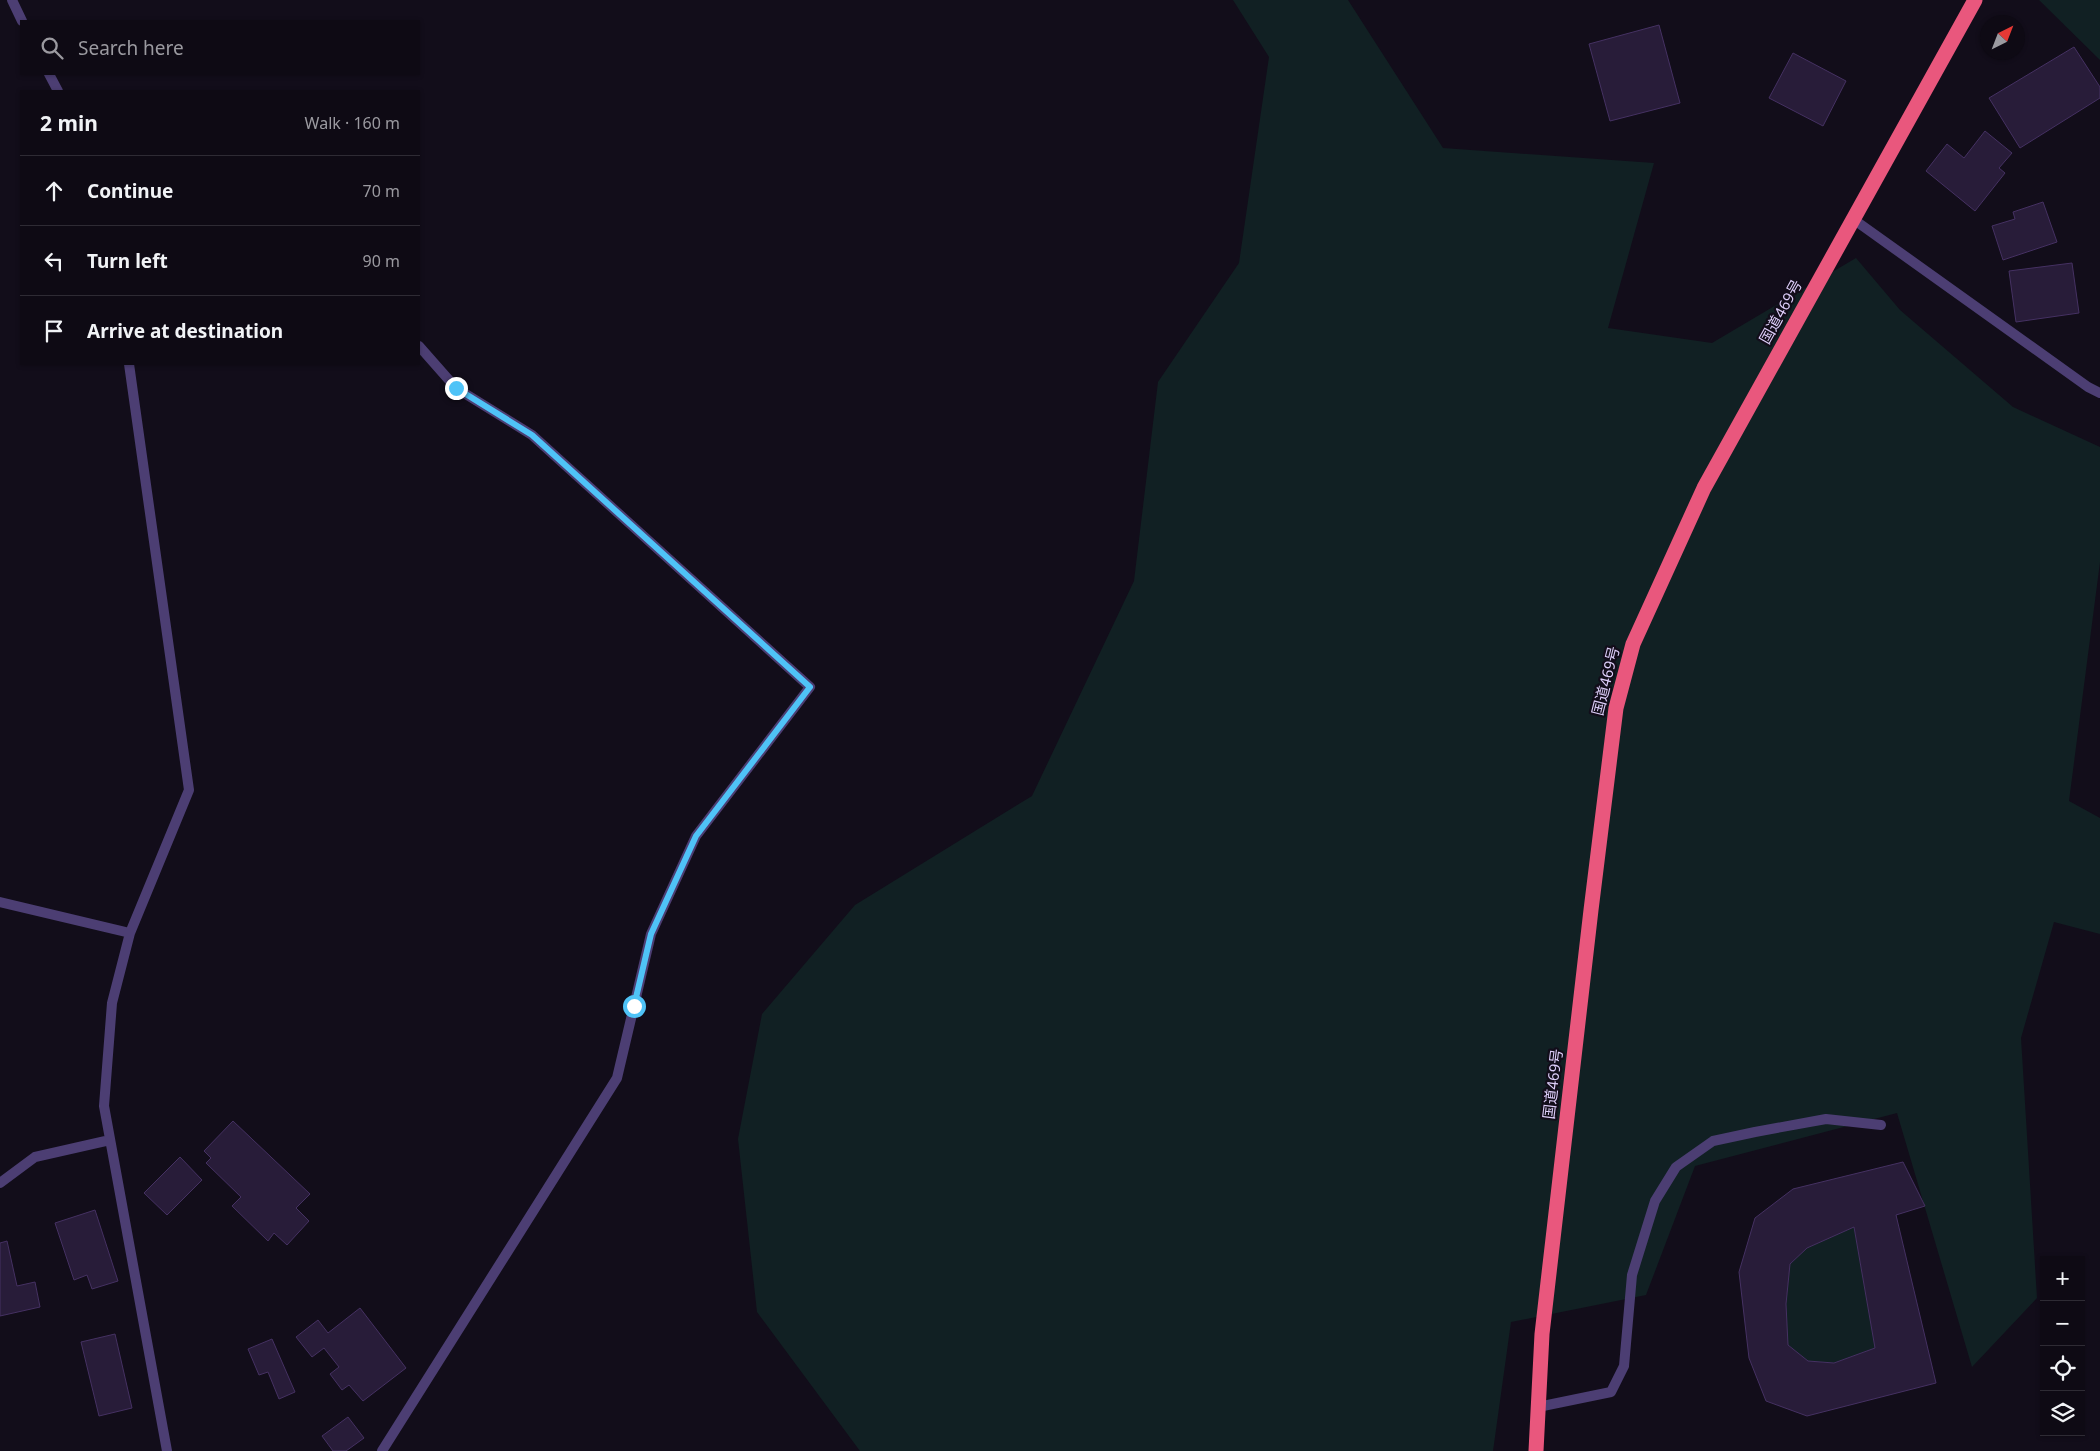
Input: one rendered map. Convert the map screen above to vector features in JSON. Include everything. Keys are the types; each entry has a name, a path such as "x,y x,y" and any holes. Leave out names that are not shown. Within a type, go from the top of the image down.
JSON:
{"highway":[{"name":"国道469号","path":"1536,1451 1542,1334 1616,708 1633,644 1704,488 1975,0"}],"street":[{"path":"12,0 22,20"},
{"path":"50,75 57,90"},
{"path":"1852,219 2100,394"},
{"path":"382,1451 617,1078 651,934 696,836 810,687 532,435 456,388 420,347"},
{"path":"129,365 189,790 130,933 112,1003 104,1106 167,1451"},
{"path":"0,902 130,933"},
{"path":"1538,1407 1611,1392 1624,1366 1632,1275 1655,1201 1676,1167 1714,1141 1755,1132 1826,1119 1881,1125"},
{"path":"0,1183 35,1157 110,1140"}],"shaded area":[{"path":"1233,0 1348,0 1443,148 1654,163 1608,328 1712,343 1856,258 1900,310 2013,407 2100,447 2100,562 2069,801 2100,818 2100,934 2054,922 2021,1038 2037,1298 1972,1367 1897,1113 1695,1166 1646,1295 1511,1322 1493,1451 860,1451 757,1312 738,1139 762,1014 855,905 1032,796 1134,581 1158,382 1239,263 1269,57"},
{"path":"2039,0 2100,0 2100,60"},
{"path":"1854,1227 1875,1348 1834,1363 1808,1361 1788,1345 1786,1304 1790,1264 1807,1248"}],"building":[{"path":"1659,25 1680,103 1610,121 1589,44"},
{"path":"2074,47 2100,87 2100,98 2020,148 1989,98"},
{"path":"1793,53 1846,81 1823,126 1769,98"},
{"path":"1985,131 2012,153 1999,168 2005,173 1975,211 1926,171 1947,144 1964,158"},
{"path":"2043,202 2057,242 2003,260 1992,226 2015,219 2013,212"},
{"path":"2072,263 2079,313 2016,322 2009,271"},
{"path":"233,1121 310,1194 296,1208 309,1221 287,1245 274,1233 268,1241 232,1206 241,1197 206,1163 211,1158 204,1151"},
{"path":"180,1157 202,1180 167,1215 144,1193"},
{"path":"1903,1162 1925,1206 1896,1215 1936,1383 1807,1416 1766,1401 1749,1358 1739,1272 1755,1218 1793,1189","holes":["1854,1227 1875,1348 1834,1363 1808,1361 1788,1345 1786,1304 1790,1264 1807,1248"]},
{"path":"95,1210 118,1281 92,1289 87,1275 74,1280 55,1223"},
{"path":"7,1241 17,1286 35,1282 40,1307 0,1316 0,1243"},
{"path":"360,1308 406,1368 363,1401 349,1385 342,1390 330,1374 339,1367 324,1348 312,1357 296,1337 318,1320 328,1333"},
{"path":"115,1334 132,1408 99,1416 81,1342"},
{"path":"272,1339 295,1392 279,1399 268,1372 259,1375 248,1349"},
{"path":"348,1417 364,1438 346,1451 333,1451 322,1436"}],"route":[{"path":"456,388 532,435 810,687 696,836 651,934 634,1006"}]}
